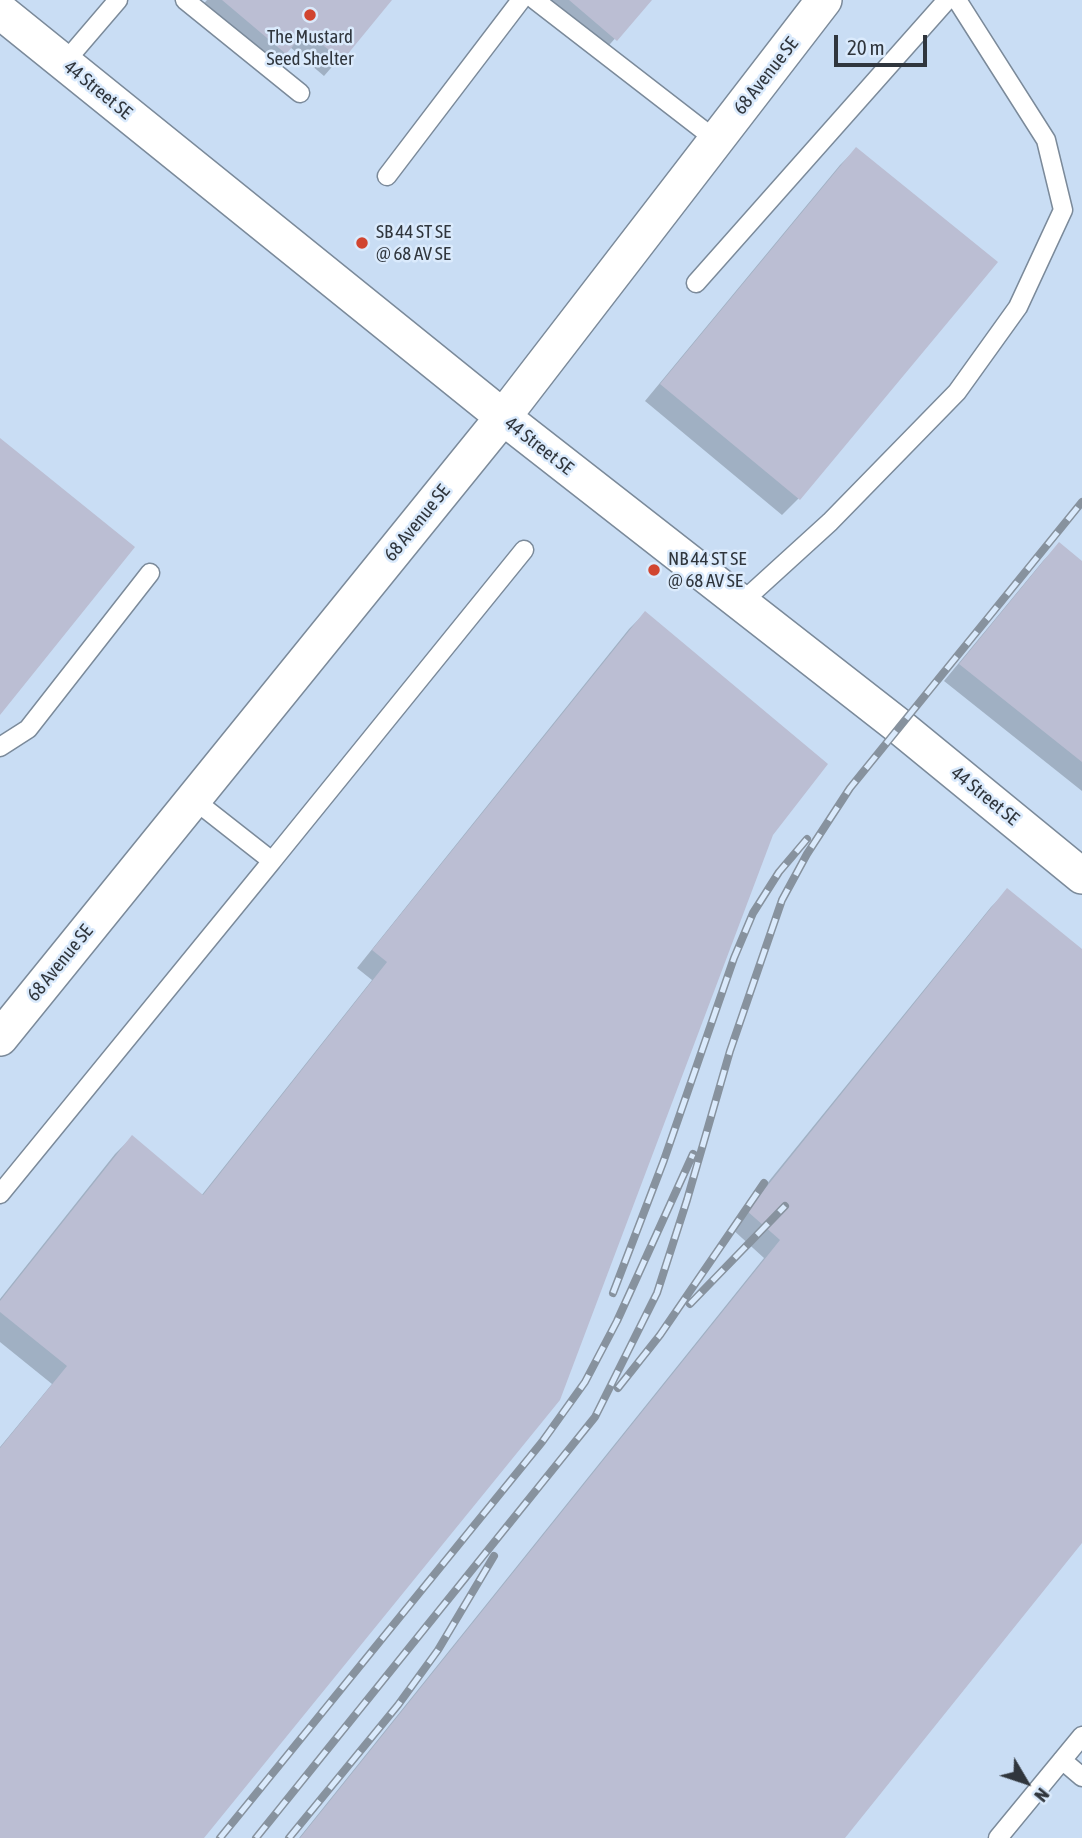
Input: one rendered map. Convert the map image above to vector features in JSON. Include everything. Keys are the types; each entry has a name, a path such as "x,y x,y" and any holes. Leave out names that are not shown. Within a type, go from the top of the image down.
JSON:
{"street":[{"name":"68 Avenue SE","path":"0,1038 503,417 824,0"},
{"name":"44 Street SE","path":"0,11 503,417 900,727 1082,876"}],"lane":[{"path":"64,63 118,0"},
{"path":"185,0 300,93"},
{"path":"387,176 521,0"},
{"path":"535,0 716,140"},
{"path":"696,283 947,0"},
{"path":"741,603 830,522 957,392 1017,307 1063,210 1046,140 957,0"},
{"path":"0,1194 524,550"},
{"path":"0,747 28,729 150,573"},
{"path":"193,799 272,861"},
{"path":"998,1838 1082,1736"},
{"path":"1062,1760 1082,1777"}],"shaded area":[{"path":"0,0 1082,0 1082,1838 0,1838"}],"building":[{"name":"The Mustard Seed Shelter","path":"222,0 392,0 342,61 306,31 286,54"},
{"path":"569,0 652,0 617,41"},
{"path":"856,147 998,262 800,500 660,384"},
{"path":"0,438 135,547 0,715"},
{"path":"1059,542 1082,561 1082,762 959,664"},
{"path":"645,611 828,764 773,835 560,1400 204,1838 0,1838 0,1448 67,1366 0,1312 0,1301 132,1135 203,1195 387,962 372,950"},
{"path":"1007,888 1082,949 1082,1543 845,1838 300,1838 780,1240 747,1211"}],"railway":[{"path":"256,1838 595,1417 657,1293 730,1051 782,900 807,854 850,788 1082,502"},
{"path":"613,1293 664,1160 734,958 753,913 779,872 807,839"},
{"path":"220,1838 542,1442 585,1382 617,1321 693,1154"},
{"path":"618,1388 660,1335 764,1183"},
{"path":"690,1304 785,1206"},
{"path":"289,1838 398,1705 438,1650 494,1556"}],"place":[{"name":"The Mustard Seed Shelter","path":"310,15"},
{"name":"SB 44 ST SE @ 68 AV SE","path":"362,243"},
{"name":"NB 44 ST SE @ 68 AV SE","path":"654,570"}]}
